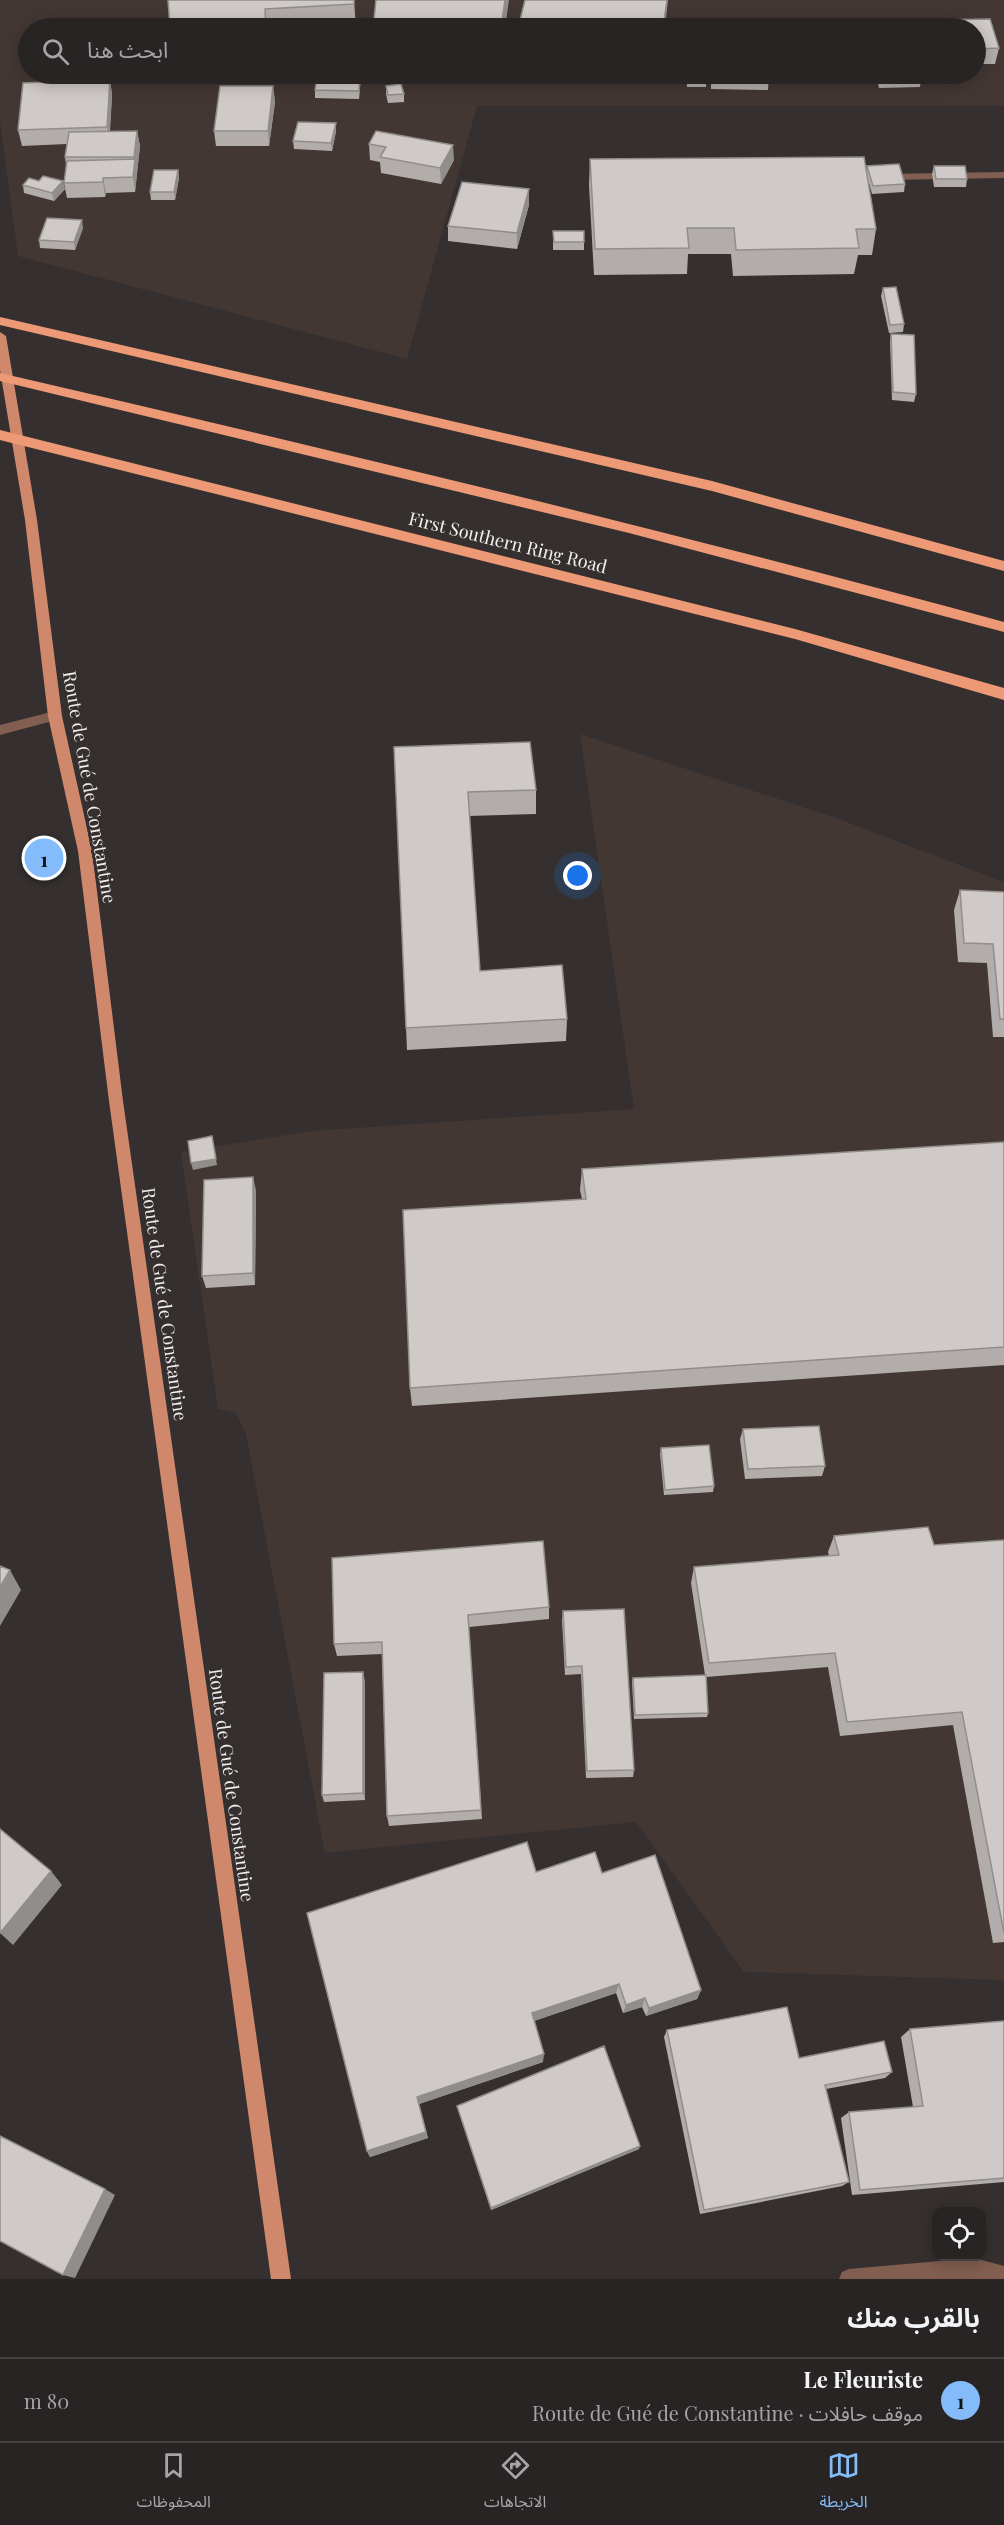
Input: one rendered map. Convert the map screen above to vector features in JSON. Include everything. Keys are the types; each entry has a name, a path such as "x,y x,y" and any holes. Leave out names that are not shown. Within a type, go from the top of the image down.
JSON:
{"highway":[{"path":"0,321 712,486 1004,566"},
{"path":"0,377 310,450 838,581 1004,627"},
{"name":"First Southern Ring Road","path":"0,435 795,634 1004,694"}],"main road":[{"name":"Route de Gué de Constantine","path":"0,336 31,520 56,716 85,851 116,1101 282,2279"}],"street":[{"path":"876,177 1004,175"},
{"path":"0,730 56,716"},
{"path":"849,2279 1004,2264"},
{"path":"974,2268 1004,2276"}],"shaded area":[{"path":"0,0 1004,0 1004,106 477,106 407,359 18,256 0,121"},
{"path":"580,734 836,818 1004,882 1004,1980 744,1972 636,1822 325,1853 246,1434 236,1413 218,1409 181,1152 311,1131 634,1109"}],"building":[{"path":"168,0 354,0 354,4 265,9 265,18 169,18"},
{"path":"376,0 505,0 502,18 374,18"},
{"path":"525,0 667,0 664,18 520,18"},
{"path":"986,19 990,19 999,48 986,49"},
{"path":"23,84 110,84 107,127 18,130"},
{"path":"316,84 359,84 359,91 315,90"},
{"path":"401,84 404,94 388,95 386,86"},
{"path":"220,86 273,86 268,131 214,131"},
{"path":"298,122 336,123 331,143 293,141"},
{"path":"137,131 134,157 65,157 69,132"},
{"path":"376,131 453,145 440,168 380,157 386,147 369,144"},
{"path":"864,157 876,229 856,229 859,248 736,250 734,228 687,228 689,248 595,249 590,159"},
{"path":"135,159 133,177 103,178 103,182 64,183 67,161"},
{"path":"899,164 905,184 873,186 867,166"},
{"path":"934,166 965,166 967,179 936,179"},
{"path":"154,170 178,170 174,192 150,192"},
{"path":"43,176 63,181 52,193 23,185 29,178 39,181"},
{"path":"462,182 529,189 517,233 448,226"},
{"path":"47,218 82,220 74,242 39,240"},
{"path":"553,231 584,231 584,242 554,242"},
{"path":"896,287 904,324 890,325 883,288"},
{"path":"891,334 914,335 916,394 893,392"},
{"path":"530,742 536,790 468,792 480,971 562,965 567,1019 406,1028 394,747"},
{"path":"960,890 1004,892 1004,1019 1000,1019 993,944 964,943"},
{"path":"212,1136 216,1159 191,1163 188,1141"},
{"path":"1004,1142 1004,1347 410,1388 403,1210 586,1199 582,1169"},
{"path":"253,1177 253,1273 202,1276 204,1180"},
{"path":"819,1426 825,1466 748,1469 743,1429"},
{"path":"709,1445 714,1486 665,1490 661,1448"},
{"path":"928,1527 934,1545 1004,1540 1004,1933 962,1712 847,1722 835,1653 709,1663 694,1567 839,1555 834,1536"},
{"path":"543,1541 549,1607 468,1615 481,1810 387,1816 382,1642 334,1644 332,1558"},
{"path":"0,1566 10,1570 0,1587"},
{"path":"624,1609 634,1770 587,1771 582,1666 566,1667 563,1611"},
{"path":"363,1672 363,1793 322,1795 324,1673"},
{"path":"706,1675 708,1713 635,1715 633,1678"},
{"path":"0,1829 51,1871 0,1933"},
{"path":"527,1842 536,1872 595,1852 602,1873 655,1855 701,1990 649,2008 645,1998 626,2005 619,1984 532,2013 544,2054 417,2097 426,2132 367,2151 307,1913"},
{"path":"787,2007 799,2058 884,2041 892,2072 825,2085 849,2182 704,2210 667,2030"},
{"path":"1004,2021 1004,2178 860,2190 849,2112 923,2106 910,2029"},
{"path":"604,2046 640,2146 491,2208 457,2106"},
{"path":"0,2136 105,2189 63,2275 0,2241"}],"place":[{"name":"Le Fleuriste","path":"44,858"}]}
